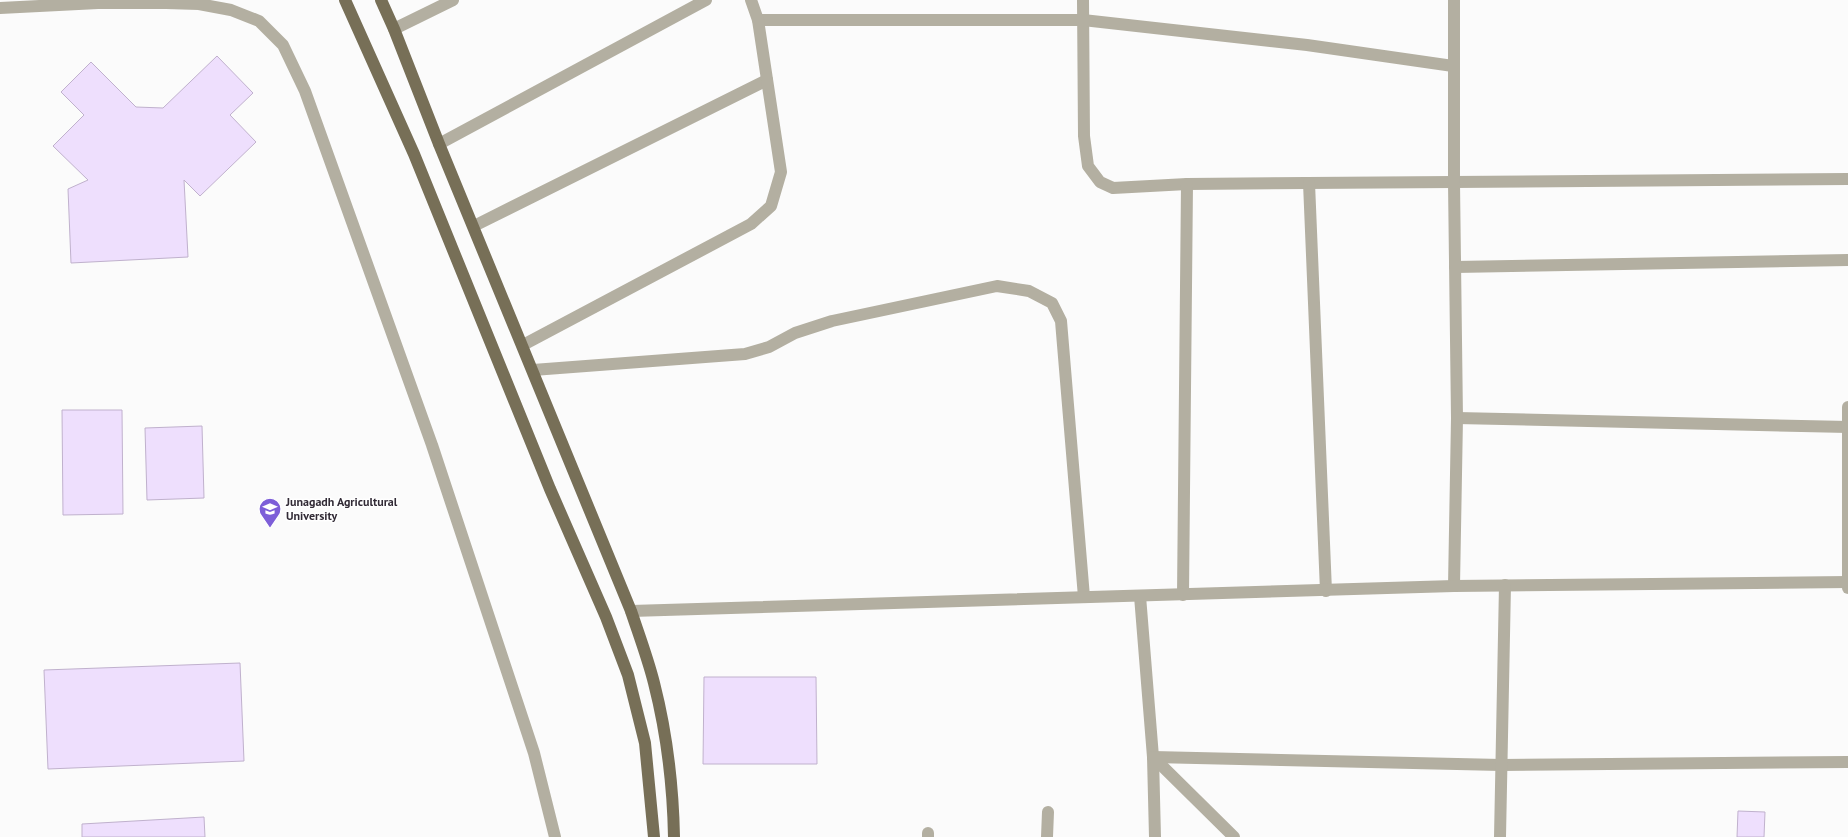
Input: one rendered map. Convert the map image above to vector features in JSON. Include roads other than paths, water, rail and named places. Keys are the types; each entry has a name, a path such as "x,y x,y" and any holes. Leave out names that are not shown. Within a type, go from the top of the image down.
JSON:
{"main road":[{"path":"345,0 414,154 550,489 611,631 628,675 645,743 654,837"},
{"path":"381,0 631,611 654,682 665,733 673,792 674,837"}],"street":[{"path":"394,29 452,0"},
{"path":"439,144 706,0"},
{"path":"522,345 751,224 771,206 781,172 758,20 751,0"},
{"path":"1083,0 1084,136 1088,166 1100,182 1113,188 1187,184 1848,179"},
{"path":"1454,0 1453,66 1457,418 1454,586"},
{"path":"0,8 98,3 199,4 231,10 258,21 283,44 305,91 432,445 534,753 554,837"},
{"path":"758,20 1083,20 1307,45 1453,66"},
{"path":"474,226 767,80"},
{"path":"1183,595 1187,184"},
{"path":"1309,184 1326,591"},
{"path":"1455,267 1848,260"},
{"path":"533,370 745,354 769,347 795,333 832,321 997,286 1029,290 1052,303 1061,321 1084,598"},
{"path":"1848,407 1848,588"},
{"path":"1457,418 1848,427"},
{"path":"631,611 1454,586 1848,582"},
{"path":"1500,837 1505,586"},
{"path":"1140,596 1154,757 1155,837"},
{"path":"1154,757 1501,765 1848,762"},
{"path":"1154,757 1234,837"},
{"path":"1047,837 1048,812"}],"place":[{"name":"Junagadh Agricultural University","path":"270,528"}]}
